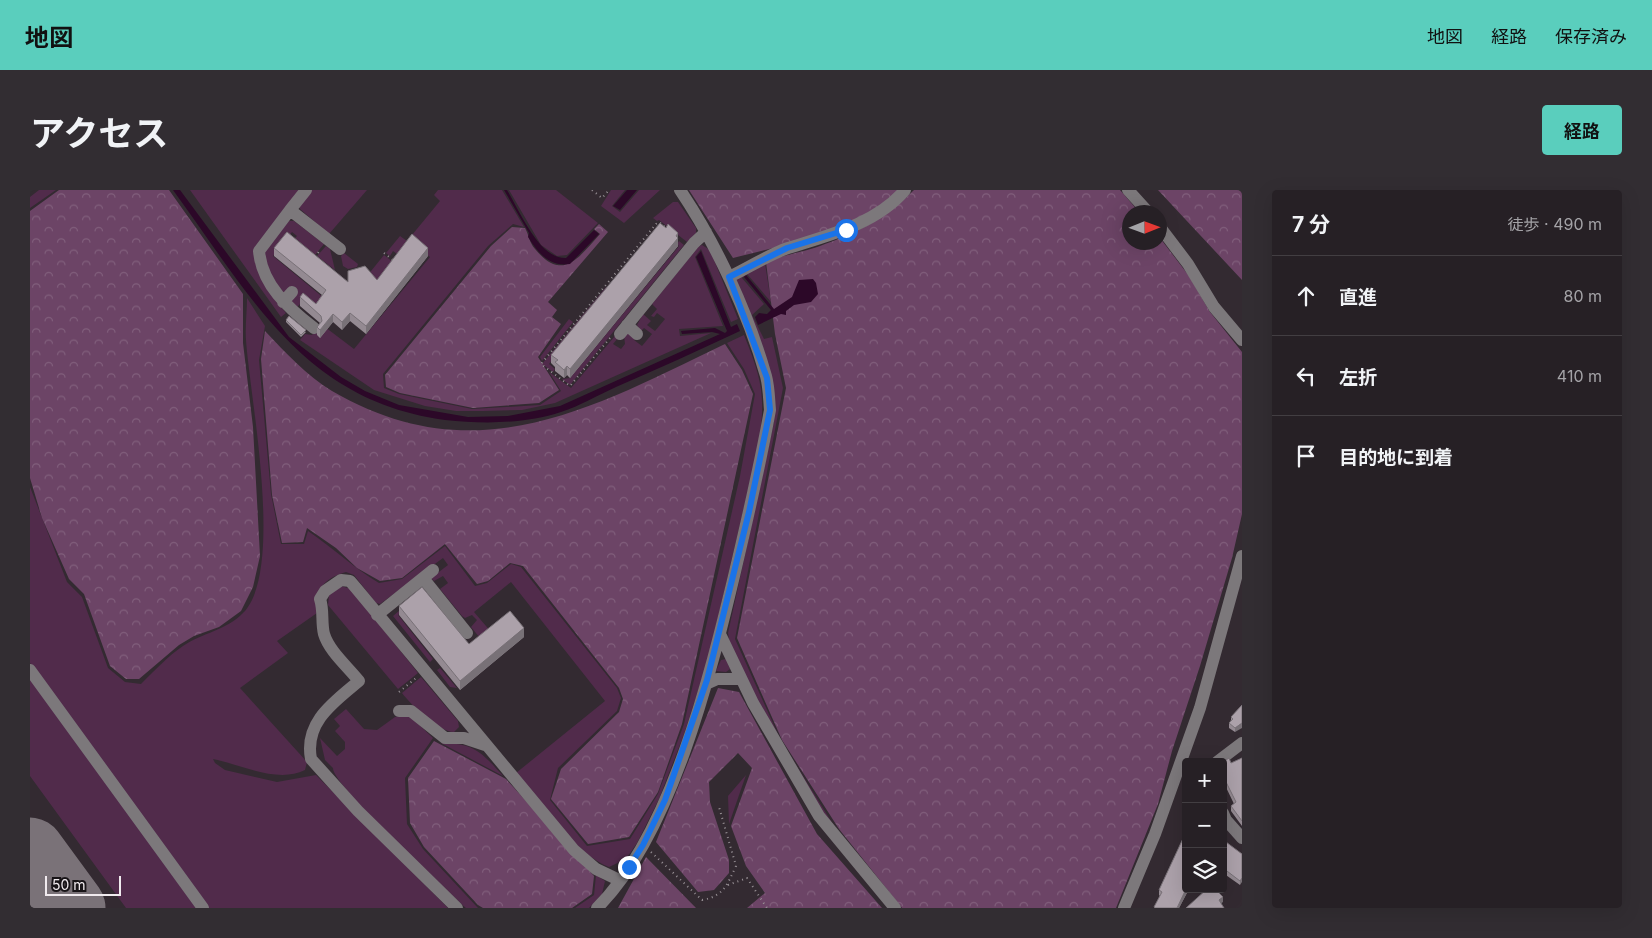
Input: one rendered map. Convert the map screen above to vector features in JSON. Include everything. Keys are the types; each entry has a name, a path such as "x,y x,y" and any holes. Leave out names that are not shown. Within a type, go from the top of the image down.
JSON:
{"street":[{"path":"306,190 259,250 260,264 276,294 287,297 314,328"},
{"path":"597,908 643,845 665,800 706,684 749,512 770,410 767,378 729,277 706,232 680,190"},
{"path":"729,277 787,248 846,230 886,207 905,190"},
{"path":"1128,190 1142,205"},
{"path":"290,210 340,249"},
{"path":"619,332 694,243 706,232"},
{"path":"1167,236 1188,264 1214,307 1242,340"},
{"path":"619,332 637,334"},
{"path":"1124,908 1155,834 1200,708 1242,556"},
{"path":"377,615 433,570"},
{"path":"423,578 468,633"},
{"path":"457,908 358,811 311,758 310,735 317,720 328,707 359,681 327,641 324,631 324,612 320,599 341,580 350,581 574,850 596,869 619,880"},
{"path":"720,634 741,679 789,767 819,816 895,908"},
{"path":"30,670 203,908"},
{"path":"706,684 717,678 741,679"},
{"path":"400,711 411,711 445,738 464,738 484,744"},
{"path":"1222,758 1242,743"},
{"path":"1227,821 1242,838"}],"path":[{"path":"592,190 602,198 608,190"},
{"path":"619,332 570,386 541,364 656,224 659,222 666,228"},
{"path":"322,263 314,257 324,246"},
{"path":"384,253 395,261"},
{"path":"606,284 611,288"},
{"path":"399,692 420,675"},
{"path":"643,845 702,900 716,897 728,885 736,866 719,807"},
{"path":"728,885 747,878 766,908"}],"shaded area":[{"path":"39,190 56,190 30,208 30,197"},
{"path":"173,190 180,190 289,337 341,377 365,391 399,405 468,417 508,416 560,406 720,334 712,332 682,334 681,331 715,328 725,333 727,331 696,257 701,251 731,327 737,324 740,331 575,407 547,416 518,421 474,422 445,420 396,409 353,391 317,367 285,337 255,304"},
{"path":"190,190 301,190 254,249 275,300 286,313 281,317"},
{"path":"310,190 367,190 329,234 300,209 299,205"},
{"path":"438,190 502,190 524,227 513,224 488,246 383,374 384,388 399,394 472,409 540,405 561,391 549,372 571,388 615,336 618,338 613,344 621,349 625,344 624,335 628,333 636,337 634,340 642,346 652,334 644,328 641,331 637,325 643,314 651,321 647,325 655,331 665,319 657,313 654,317 651,316 657,309 652,304 698,247 702,245 710,250 738,319 731,322 701,249 695,257 723,326 679,329 680,336 711,333 555,403 522,410 456,411 425,406 374,390 300,340 305,334 312,335 321,324 354,349 430,257 411,242 400,256 393,251 390,256 386,253 400,236 407,241 440,201 434,195"},
{"path":"504,190 507,190 531,232 547,251 556,256 566,258 594,230 599,234 570,264 550,261 540,253 528,237 529,233"},
{"path":"509,190 556,190 598,223 567,255 557,256 541,245"},
{"path":"611,190 625,190 612,206 620,212 639,190 660,190 624,223 601,206"},
{"path":"627,190 637,190 620,210 613,206"},
{"path":"673,202 678,202 696,228 696,233 687,242 659,220 657,221 653,218"},
{"path":"289,221 294,221 324,244 315,255 295,238 297,236 292,232 273,256 325,299 318,307 303,301 296,308 276,283 262,253"},
{"path":"679,241 684,245 570,385 562,379 570,378 679,246 677,244"},
{"path":"326,246 330,249 335,270 317,256"},
{"path":"344,253 358,264 357,267 348,269 343,266 341,256"},
{"path":"384,255 394,263 362,304 367,276"},
{"path":"765,263 771,302 747,274 742,278 764,304 752,315 764,339 772,337 783,388 735,639 781,741 836,829 826,820 780,745 730,646 728,633 774,422 735,282 736,278"},
{"path":"746,275 774,309 792,297 799,280 813,279 816,283 818,294 811,302 794,305 786,311 786,315 781,314 758,325 755,317 759,313 767,314 771,310 744,277"},
{"path":"606,287 609,290 549,364 555,369 553,372 542,364"},
{"path":"247,298 265,326 259,360 271,494 281,544 304,544 308,531 379,583 402,579 445,546 475,586 487,583 511,564 521,567 617,688 621,698 617,711 558,768 550,800 587,846 630,839 658,794 684,724 740,476 755,394 744,369 727,343 744,335 755,365 761,390 762,416 758,448 708,660 684,734 659,799 637,843 626,859 609,867 596,861 559,826 516,773 605,701 511,582 474,612 492,633 480,638 471,627 477,620 472,615 465,618 462,616 440,589 448,583 443,576 434,581 431,578 448,565 443,558 380,604 376,603 354,575 346,572 332,578 318,592 316,598 317,613 277,641 288,653 240,688 307,762 305,770 294,774 271,774 213,759 215,763 225,770 277,782 316,775 448,908 208,908 30,663 30,487 67,582 82,597 108,668 125,682 141,684 183,646 230,623 243,613 255,592 262,561 263,523 262,483 246,340"},
{"path":"569,319 573,322 542,361 540,357"},
{"path":"341,586 351,589 418,673 398,689 328,605 329,595"},
{"path":"420,593 423,594 398,615 433,659 430,662 393,616"},
{"path":"726,659 730,669 726,672 716,671 721,660"},
{"path":"440,668 457,688 450,687 437,670"},
{"path":"30,673 199,908 126,908 30,776"},
{"path":"421,677 458,721 459,727 454,732 433,723 418,711 402,693"},
{"path":"346,709 364,729 377,730 395,717 406,715 433,738 405,778 407,824 423,849 478,908 466,908 415,860 369,815 325,760 320,738 337,756 345,749 345,742 335,731 340,726 334,719"},
{"path":"441,743 453,743 470,747 483,755 503,776"},
{"path":"746,775 729,824 728,796"},
{"path":"596,875 605,881 602,894 589,908 575,908 594,895"}],"green space":[{"path":"59,190 169,190 243,294 243,343 253,427 260,556 253,587 241,611 219,627 194,636 179,645 139,679 126,679 110,666 84,594 69,579 42,518 30,478 30,211"},
{"path":"689,190 899,190 865,216 844,226 798,241 733,258"},
{"path":"914,190 1120,190 1133,205 1122,205 1122,250 1167,250 1167,247 1189,276 1210,312 1242,352 1242,514 1232,558 1200,666 1172,751 1158,804 1116,908 902,908 839,829 782,740 737,638 786,388 775,334 766,262 818,247 838,239 873,222"},
{"path":"1158,190 1242,190 1242,280"},
{"path":"599,224 608,232 548,302 557,310 552,317 561,324 538,357 559,390 539,403 473,408 400,393 386,387 385,375 491,246 512,227 525,228 533,246 545,259 554,264 562,265 570,263 585,251 600,234 594,229"},
{"path":"265,331 297,363 323,385 385,416 435,428 485,430 533,423 580,409 628,390 725,344 742,370 753,394 682,724 658,792 629,837 588,844 551,799 561,769 619,712 623,699 619,688 523,566 510,563 488,581 477,584 445,544 402,578 380,581 357,568 336,548 307,528 303,542 282,543 272,495 261,359"},
{"path":"718,688 739,692 817,834 882,908 747,908 765,893 746,866 731,826 752,768 738,753 709,782 710,802 729,860 729,873 714,890 698,892 656,842"},
{"path":"434,741 506,779 594,876 592,894 572,908 483,908 478,905 424,847 410,823 408,778"},
{"path":"646,857 696,908 618,908"}],"building":[{"path":"660,223 666,228 668,224 678,233 676,236 678,238 570,369 567,366 564,370 555,362 558,360 551,355"},
{"path":"287,232 348,282 348,271 365,266 377,280 412,234 428,248 366,326 350,313 342,322 333,314 320,330 317,327 322,321 321,316 300,297 303,293 316,304 326,290 274,248"},
{"path":"289,316 306,330 301,335 286,320"},
{"path":"422,587 469,644 510,611 524,628 460,681 399,606"},
{"path":"1242,705 1242,723 1235,728 1229,723 1233,719 1231,717"},
{"path":"1229,758 1231,763 1242,758 1242,821 1231,806 1236,802 1227,784 1227,759"},
{"path":"1182,841 1182,893 1184,893 1177,908 1154,907 1162,892 1159,890"},
{"path":"1227,843 1242,854 1242,878 1240,881 1227,871"},
{"path":"1203,893 1219,893 1223,897 1219,900 1224,908 1186,908"}],"taxiway":[{"path":"30,902 61,908"}],"runway":[{"path":"30,852 71,908"}],"route":[{"path":"629,867 643,845 665,800 692,728 720,634 766,436 770,410 767,378 729,277 787,248 810,243 846,230"}]}
